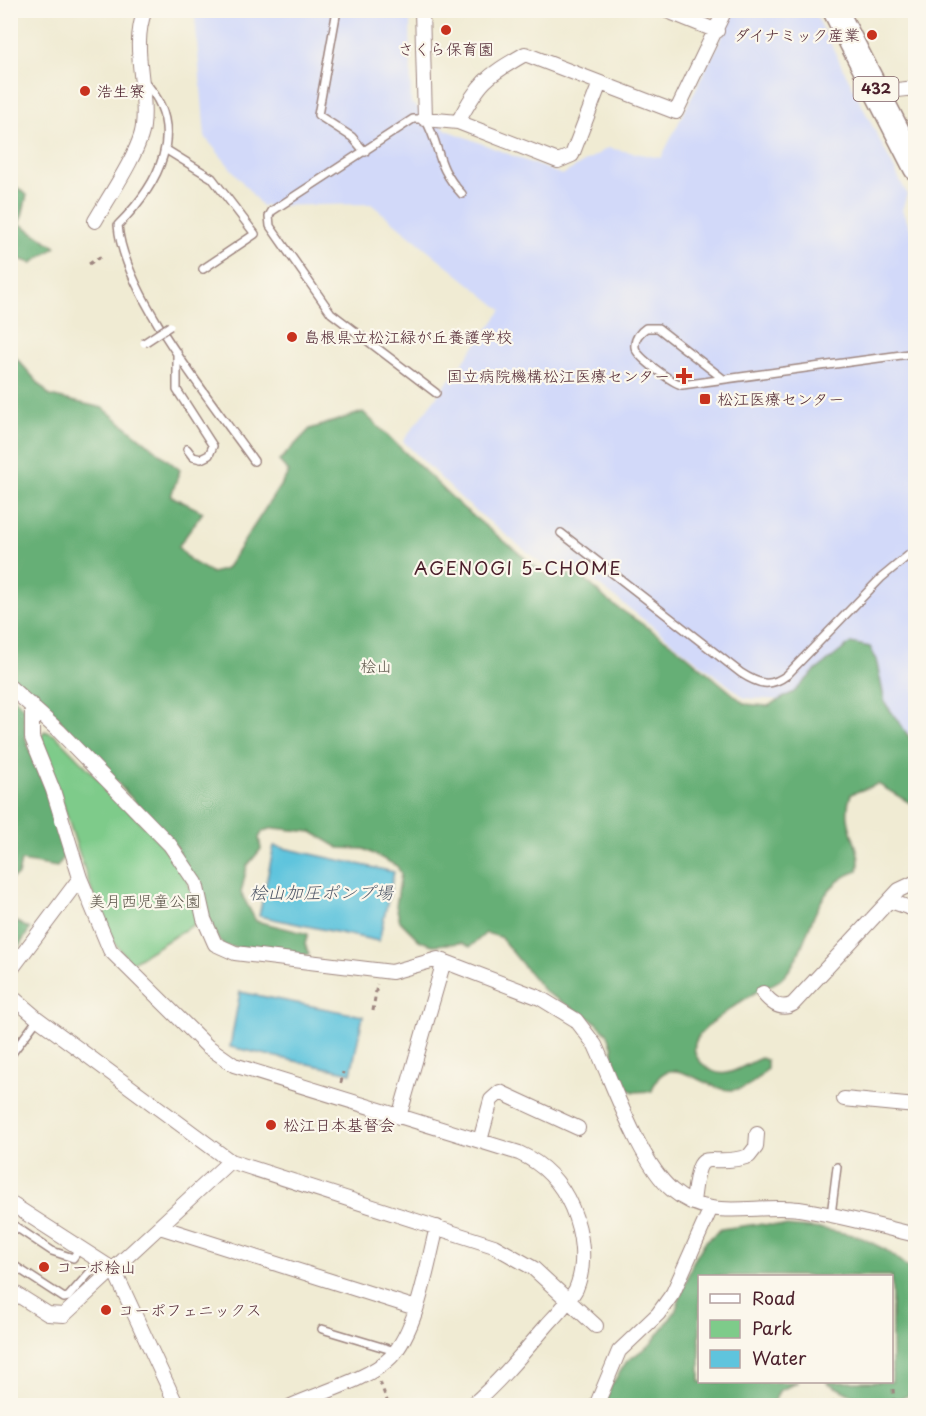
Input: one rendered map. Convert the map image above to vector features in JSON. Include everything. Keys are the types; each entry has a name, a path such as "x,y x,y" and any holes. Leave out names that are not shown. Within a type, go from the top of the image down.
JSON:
{"highway":[{"name":"432","path":"835,10 915,168"}],"street":[{"path":"95,221 142,135 145,99 138,33 146,10"},
{"path":"422,10 425,118 458,122 558,161 572,155 600,83"},
{"path":"665,10 717,31"},
{"path":"458,122 473,93 489,75 525,54 676,112 717,31 725,10"},
{"path":"878,92 915,88"},
{"path":"10,687 32,705 170,845 196,883 204,919 215,944 235,953 379,971 399,972 432,959 444,961 540,998 576,1020 595,1045 646,1156 671,1189 693,1203 710,1210 780,1207 831,1215 915,1235"},
{"path":"32,705 32,738 53,790 80,878 110,950 207,1046 234,1065 519,1153 536,1162 552,1175 568,1200 577,1224 582,1255 576,1288 569,1300 499,1382 471,1406"},
{"path":"10,971 80,878"},
{"path":"763,993 780,1007 787,1008 793,1004 898,890 915,882"},
{"path":"890,901 915,910"},
{"path":"399,1117 444,961"},
{"path":"10,995 38,1019 230,1161 474,1238 513,1256 554,1285 596,1326"},
{"path":"480,1141 491,1100 498,1092 578,1128"},
{"path":"844,1099 915,1106"},
{"path":"693,1203 696,1171 701,1164 708,1160 749,1156 755,1150 757,1134"},
{"path":"10,1290 48,1314 64,1315 230,1161"},
{"path":"10,1203 114,1270 177,1406"},
{"path":"596,1406 620,1351 658,1314 674,1293 710,1210"},
{"path":"160,1227 416,1308"},
{"path":"291,1406 376,1372 395,1351 416,1308 437,1227"}],"lane":[{"path":"337,10 318,115 351,137 365,152"},
{"path":"141,78 152,89 162,107 165,149 150,187 118,225 122,252 129,269 177,352 255,461"},
{"path":"436,393 330,313 269,222 272,211 412,119 425,118 432,130 440,164 462,194"},
{"path":"165,149 212,178 255,234 203,270"},
{"path":"144,343 170,326"},
{"path":"722,378 658,328 646,328 637,337 634,346 638,354 677,384 915,353"},
{"path":"177,352 177,390 213,446 209,455 201,459 193,457 187,449"},
{"path":"561,533 741,673 764,684 778,681 786,675 881,578 915,549"},
{"path":"10,1056 38,1019"},
{"path":"831,1215 837,1167"},
{"path":"10,1223 52,1251 73,1258 80,1247"},
{"path":"10,1263 64,1298 68,1297 100,1261"},
{"path":"322,1329 395,1351"}],"path":[{"path":"89,264 103,255"},
{"path":"373,1011 379,971"},
{"path":"376,1372 389,1406"},
{"path":"893,1389 894,1406"},
{"path":"833,1402 852,1406"}],"shaded area":[{"name":"国立病院機構松江医療センター","path":"199,10 380,10 410,18 411,103 447,130 562,175 608,148 661,158 735,11 804,11 816,15 907,194 902,210 915,238 915,739 874,704 745,698 576,567 557,576 465,502 403,441 502,310 371,204 262,206 205,137 195,16"}],"green space":[{"path":"10,182 27,195 20,224 56,247 32,263 11,257"},
{"name":"桧山","path":"10,351 50,396 103,408 180,470 171,496 203,512 178,547 191,561 212,573 226,569 289,472 279,461 310,429 363,412 463,508 545,574 553,579 573,574 584,578 608,601 678,648 745,704 768,706 794,692 814,672 851,643 870,647 876,659 885,703 915,745 915,803 910,803 878,784 851,794 848,816 858,853 858,871 841,879 828,891 819,905 798,954 780,980 756,992 725,1013 702,1032 696,1041 694,1049 696,1056 711,1070 718,1073 732,1072 761,1058 767,1060 767,1069 756,1080 738,1089 721,1089 676,1071 667,1072 658,1078 652,1091 634,1092 624,1086 613,1064 613,1048 607,1033 596,1022 545,992 500,937 486,933 470,947 462,943 433,945 420,941 400,921 396,906 401,874 397,866 364,849 339,848 312,832 274,828 263,831 259,838 261,849 247,866 241,893 256,921 308,934 305,944 309,954 298,956 225,946 217,938 175,845 38,697 11,680"},
{"path":"11,694 23,707 26,740 45,787 66,854 57,867 21,861 18,875 11,879"},
{"name":"美月西児童公園","path":"45,731 56,736 154,836 186,876 200,921 131,963 113,941 92,892 41,737"},
{"path":"11,919 30,929 11,958"},
{"path":"757,1224 823,1229 858,1236 886,1250 911,1270 915,1280 915,1335 908,1363 914,1379 908,1396 882,1403 861,1400 828,1383 893,1383 893,1275 698,1275 698,1383 796,1383 779,1391 773,1405 605,1406 611,1386 627,1361 651,1344 675,1312 693,1262 705,1242 721,1229"}],"water":[{"name":"桧山加圧ポンプ場","path":"274,846 394,872 379,941 259,916"},
{"path":"240,992 363,1016 351,1073 230,1047"}],"place":[{"name":"さくら保育園","path":"446,30"},
{"name":"ダイナミック産業","path":"872,35"},
{"name":"浩生寮","path":"85,91"},
{"name":"島根県立松江緑が丘養護学校","path":"292,337"},
{"name":"国立病院機構松江医療センター","path":"684,376"},
{"name":"松江医療センター","path":"705,399"},
{"name":"松江日本基督会","path":"271,1125"},
{"name":"コーポ桧山","path":"44,1267"},
{"name":"コーポフェニックス","path":"106,1310"}],"district":[{"name":"AGENOGI 5-CHOME","path":"518,569"}]}
